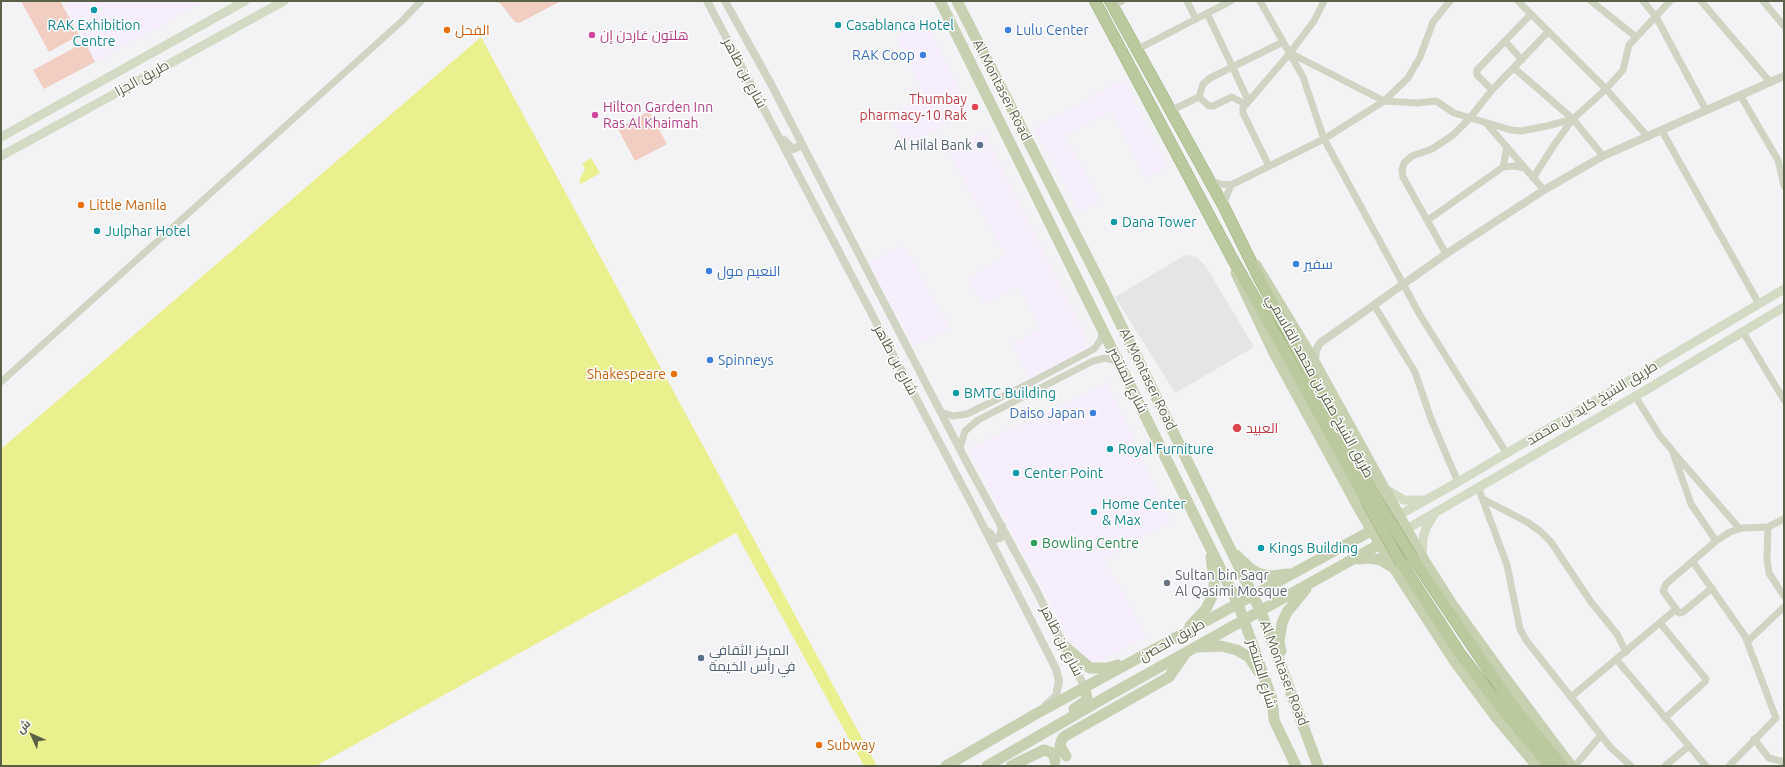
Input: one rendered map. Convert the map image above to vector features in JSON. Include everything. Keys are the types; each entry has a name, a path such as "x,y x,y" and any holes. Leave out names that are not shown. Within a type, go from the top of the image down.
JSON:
{"highway":[{"name":"طريق الشيخ صقر بن محمد القاسمي","path":"1095,1 1232,258 1368,504 1417,557 1510,702 1562,766"},
{"name":"طريق الشيخ صقر بن محمد القاسمي","path":"1114,3 1136,50 1247,250 1260,280 1398,565 1461,655 1510,719 1550,766"}],"main road":[{"name":"طريق الجزا","path":"1,137 245,1"},
{"name":"طريق الجزا","path":"1,156 284,1"},
{"name":"شارع المنتصر","path":"940,1 1238,604 1272,699 1274,720 1296,766"},
{"name":"Al Montaser Road","path":"957,1 1097,274 1253,595 1291,690 1318,766"},
{"path":"1247,250 1315,362 1407,529 1417,557 1500,671 1572,766"},
{"name":"طريق الشيخ كايد بن محمد","path":"1399,515 1507,454 1784,289"},
{"name":"طريق الشيخ كايد بن محمد","path":"1407,529 1783,309"},
{"path":"1384,489 1404,500 1426,500"},
{"path":"1368,504 1372,530 1380,544 1398,565 1455,662 1495,716 1537,766"},
{"path":"1351,541 1361,524 1368,504"},
{"path":"1417,557 1422,547 1426,528 1437,512"},
{"name":"طريق الحصن","path":"946,766 1399,515"},
{"name":"طريق الحصن","path":"991,764 1407,529"},
{"path":"1177,637 1197,620 1211,600 1214,592 1214,579 1209,546"},
{"path":"1231,550 1251,570 1260,574 1271,576 1292,574"},
{"path":"1353,560 1370,558 1398,565"},
{"path":"1291,690 1279,642 1282,622 1287,612 1312,583"},
{"path":"1064,646 1090,668 1107,668 1138,659"},
{"path":"1066,756 1060,746 1062,739 1169,677 1191,650 1221,646 1242,652 1255,665 1272,699"},
{"path":"991,764 1008,748 1023,737 1084,702 1087,692 1085,688"},
{"path":"1011,766 1044,750 1053,753 1055,761"}],"street":[{"path":"402,21 414,1"},
{"path":"1,382 402,21 421,1"},
{"name":"شارع بن ظاهر","path":"707,1 975,510 1056,669 1060,680 1056,696 1034,716"},
{"name":"شارع بن ظاهر","path":"725,1 748,42 1002,526 1085,688"},
{"path":"1187,1 1196,19"},
{"path":"1136,50 1230,1"},
{"path":"1260,1 1303,77 1324,139 1420,315 1507,454"},
{"path":"1269,166 1243,113 1246,102 1290,53 1314,21 1324,1"},
{"path":"1209,180 1220,184 1231,185 1324,139 1384,101 1408,78 1420,56 1433,22 1450,1"},
{"path":"1518,1 1606,89 1648,137"},
{"path":"1591,1 1636,37"},
{"path":"1643,1 1656,17 1706,110"},
{"path":"1533,178 1573,118 1606,89 1623,70 1629,45 1670,1"},
{"path":"1701,1 1770,82"},
{"path":"1763,1 1784,26"},
{"path":"1207,13 1232,67 1246,102"},
{"path":"1492,90 1477,75 1476,72 1531,14"},
{"path":"1446,254 1404,176 1402,170 1404,163 1409,158 1425,153 1442,143 1469,119 1492,90 1548,32"},
{"path":"1505,41 1522,60"},
{"path":"1170,111 1199,97 1203,84 1210,78 1283,42"},
{"path":"1290,53 1384,101 1417,103 1436,101 1454,113 1469,119 1516,131 1555,124 1573,118"},
{"path":"1514,68 1573,118 1603,156"},
{"path":"1315,362 1316,350 1320,343 1446,254 1544,190 1603,156 1784,76"},
{"path":"1740,95 1778,160 1784,186"},
{"path":"1199,97 1209,106 1214,106 1232,97 1246,102"},
{"path":"767,114 790,148 794,149 802,145"},
{"path":"1486,123 1544,190"},
{"path":"1662,131 1759,304"},
{"path":"1503,167 1507,147"},
{"path":"1428,220 1503,167 1514,166 1525,168"},
{"path":"1223,206 1231,185"},
{"path":"1374,305 1416,372 1431,419 1458,482"},
{"path":"941,412 953,416 968,414 1094,349 1100,341 1103,329"},
{"path":"1743,332 1784,400"},
{"path":"1303,342 1320,343"},
{"path":"1090,351 1093,353 1093,361"},
{"path":"960,448 963,436 970,426 1093,361 1104,358 1113,360 1122,368"},
{"path":"1635,396 1660,436 1739,528"},
{"path":"968,414 964,421 970,426"},
{"path":"1672,450 1691,504 1716,541"},
{"path":"1478,487 1508,565 1520,629 1526,640 1611,748 1631,766"},
{"path":"1482,499 1527,522 1540,531 1550,542 1587,597 1617,634 1626,652"},
{"path":"975,510 995,539 1002,536 1002,526"},
{"path":"1712,588 1679,614 1664,595 1664,588 1716,541 1739,528 1768,527 1784,519"},
{"path":"1768,527 1767,566 1772,579 1784,596"},
{"path":"1693,562 1741,628 1776,718 1729,766"},
{"path":"1747,642 1784,607"},
{"path":"1571,697 1675,610"},
{"path":"1660,623 1706,679 1706,682 1665,718"},
{"path":"1616,659 1706,766"},
{"path":"1575,766 1601,735"},
{"path":"1754,740 1768,758 1784,762"},
{"path":"1664,766 1689,746"}],"shaded area":[{"path":"21,1 60,1 79,35 49,52"},
{"path":"64,1 204,1 95,62"},
{"path":"490,1 561,1 519,23 515,22 500,3"},
{"path":"925,20 969,111 905,146 889,116 925,95 897,37"},
{"path":"481,37 877,766 864,766 736,533 316,766 1,766 1,449"},
{"path":"85,42 95,62 44,89 33,70"},
{"path":"1124,80 1168,166 1145,177 1111,111 1064,136 1101,201 1080,213 1034,128"},
{"path":"649,111 667,144 635,161 618,129"},
{"path":"983,132 1086,338 1086,348 1031,380 1012,345 1041,329 1018,286 984,304 968,279 1007,255 978,206 949,150"},
{"path":"591,158 600,173 581,184 579,180 585,169 582,164"},
{"path":"903,245 950,329 913,346 869,263"},
{"path":"1185,255 1197,257 1205,265 1254,347 1175,393 1115,297"},
{"path":"1107,383 1171,521 1104,560 1146,636 1084,669 969,450"}],"place":[{"name":"RAK Exhibition Centre","path":"94,10"},
{"name":"Casablanca Hotel","path":"838,25"},
{"name":"الفحل","path":"447,30"},
{"name":"Lulu Center","path":"1008,30"},
{"name":"هلتون غاردن إن","path":"592,35"},
{"name":"RAK Coop","path":"923,55"},
{"name":"Thumbay pharmacy-10 Rak","path":"975,107"},
{"name":"Hilton Garden Inn Ras Al Khaimah","path":"595,115"},
{"name":"Al Hilal Bank","path":"980,145"},
{"name":"Little Manila","path":"81,205"},
{"name":"Dana Tower","path":"1114,222"},
{"name":"Julphar Hotel","path":"97,231"},
{"name":"سفير","path":"1296,264"},
{"name":"النعيم مول","path":"709,271"},
{"name":"Spinneys","path":"710,360"},
{"name":"Shakespeare","path":"674,374"},
{"name":"BMTC Building","path":"956,393"},
{"name":"Daiso Japan","path":"1093,413"},
{"name":"العبيد","path":"1237,428"},
{"name":"Royal Furniture","path":"1110,449"},
{"name":"Center Point","path":"1016,473"},
{"name":"Home Center & Max","path":"1094,512"},
{"name":"Bowling Centre","path":"1034,543"},
{"name":"Kings Building","path":"1261,548"},
{"name":"Sultan bin Saqr Al Qasimi Mosque","path":"1167,583"},
{"name":"المركز الثقافي في رأس الخيمة","path":"701,658"},
{"name":"Subway","path":"819,745"}]}
